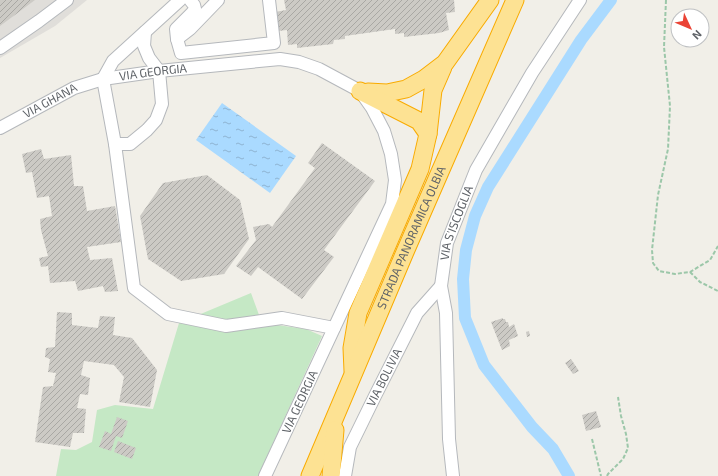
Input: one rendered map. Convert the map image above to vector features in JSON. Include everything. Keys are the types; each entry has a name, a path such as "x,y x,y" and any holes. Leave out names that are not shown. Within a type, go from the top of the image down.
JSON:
{"highway":[{"path":"353,376 352,348 358,313 420,169 428,134 433,90 445,63 490,0"},
{"name":"STRADA PANORAMICA OLBIA","path":"310,476 405,252 515,0"},
{"path":"360,91 387,93 406,89 424,80 445,63"},
{"path":"360,91 420,121 428,134"},
{"path":"331,476 337,414"}],"street":[{"path":"0,48 67,0"},
{"path":"103,79 113,61 180,0"},
{"path":"190,0 195,9 176,29 181,53 274,43 269,0"},
{"path":"177,39 190,29 218,0"},
{"name":"VIA S'ISCOGLIA","path":"453,476 449,439 446,313 440,286 446,243 476,170 532,73 580,0"},
{"path":"115,144 130,144 147,130 156,120 162,104 159,71 149,58 144,46 145,32"},
{"name":"VIA GEORGIA","path":"265,476 392,204 395,180 391,154 384,131 372,108 360,91 318,69 299,62 280,59 159,71 103,79 115,144 134,288 168,314 226,326 282,318 334,328"},
{"name":"VIA GHANA","path":"0,128 74,88 103,79"},
{"name":"VIA BOLIVIA","path":"345,476 350,447 374,396 417,313 440,286"}],"path":[{"path":"666,0 664,47 670,106 668,150 658,195 652,250 653,263 660,271 675,274 690,272 710,260 718,246"},
{"path":"690,272 700,282 718,291"},
{"path":"607,476 623,459 628,448 618,397"},
{"path":"592,440 601,476"}],"shaded area":[{"path":"0,0 87,0 55,26 0,58"}],"green space":[{"path":"251,293 262,323 306,329 322,336 258,476 56,476 61,449 76,450 92,442 97,410 115,405 153,409 179,323"}],"water":[{"path":"222,103 296,156 270,193 196,140"}],"building":[{"path":"0,0 35,0 0,26"},
{"path":"284,0 454,0 455,12 446,13 449,30 439,33 404,37 404,33 395,34 395,29 345,36 345,39 334,40 333,44 297,48 297,44 288,45 287,30 278,31 275,12 286,10"},
{"path":"322,143 375,181 324,250 334,257 302,299 258,267 251,276 236,266 256,240 253,227 269,224 272,227 315,168 308,163"},
{"path":"41,149 44,159 71,155 74,186 83,186 87,211 115,206 121,242 87,247 90,260 112,258 118,291 105,292 103,286 78,291 75,281 50,283 48,266 41,267 39,258 48,256 41,230 40,219 52,216 49,196 37,198 32,172 26,173 22,154"},
{"path":"207,175 240,200 249,239 224,274 181,281 148,259 140,216 163,183"},
{"path":"57,312 72,313 72,325 98,328 100,316 115,317 113,335 132,338 157,370 150,407 119,402 124,377 114,365 84,361 81,375 90,378 88,395 80,394 77,408 86,409 84,433 73,433 70,447 35,442 43,387 53,386 56,373 48,372 50,359 45,357 46,348 55,347"},
{"path":"503,318 506,322 508,322 509,327 514,324 518,336 509,340 510,346 502,350 491,322"},
{"path":"529,331 530,336 527,337 526,332"},
{"path":"571,359 579,371 573,374 565,363"},
{"path":"596,411 601,427 586,431 582,415"},
{"path":"117,417 128,421 122,438 116,436 111,451 99,447 105,431 111,434"},
{"path":"118,441 136,448 132,459 114,452"}],"waterway":[{"path":"569,476 553,449 532,427 484,365 465,318 463,279 466,250 475,216 488,187 581,40 611,0"}]}
